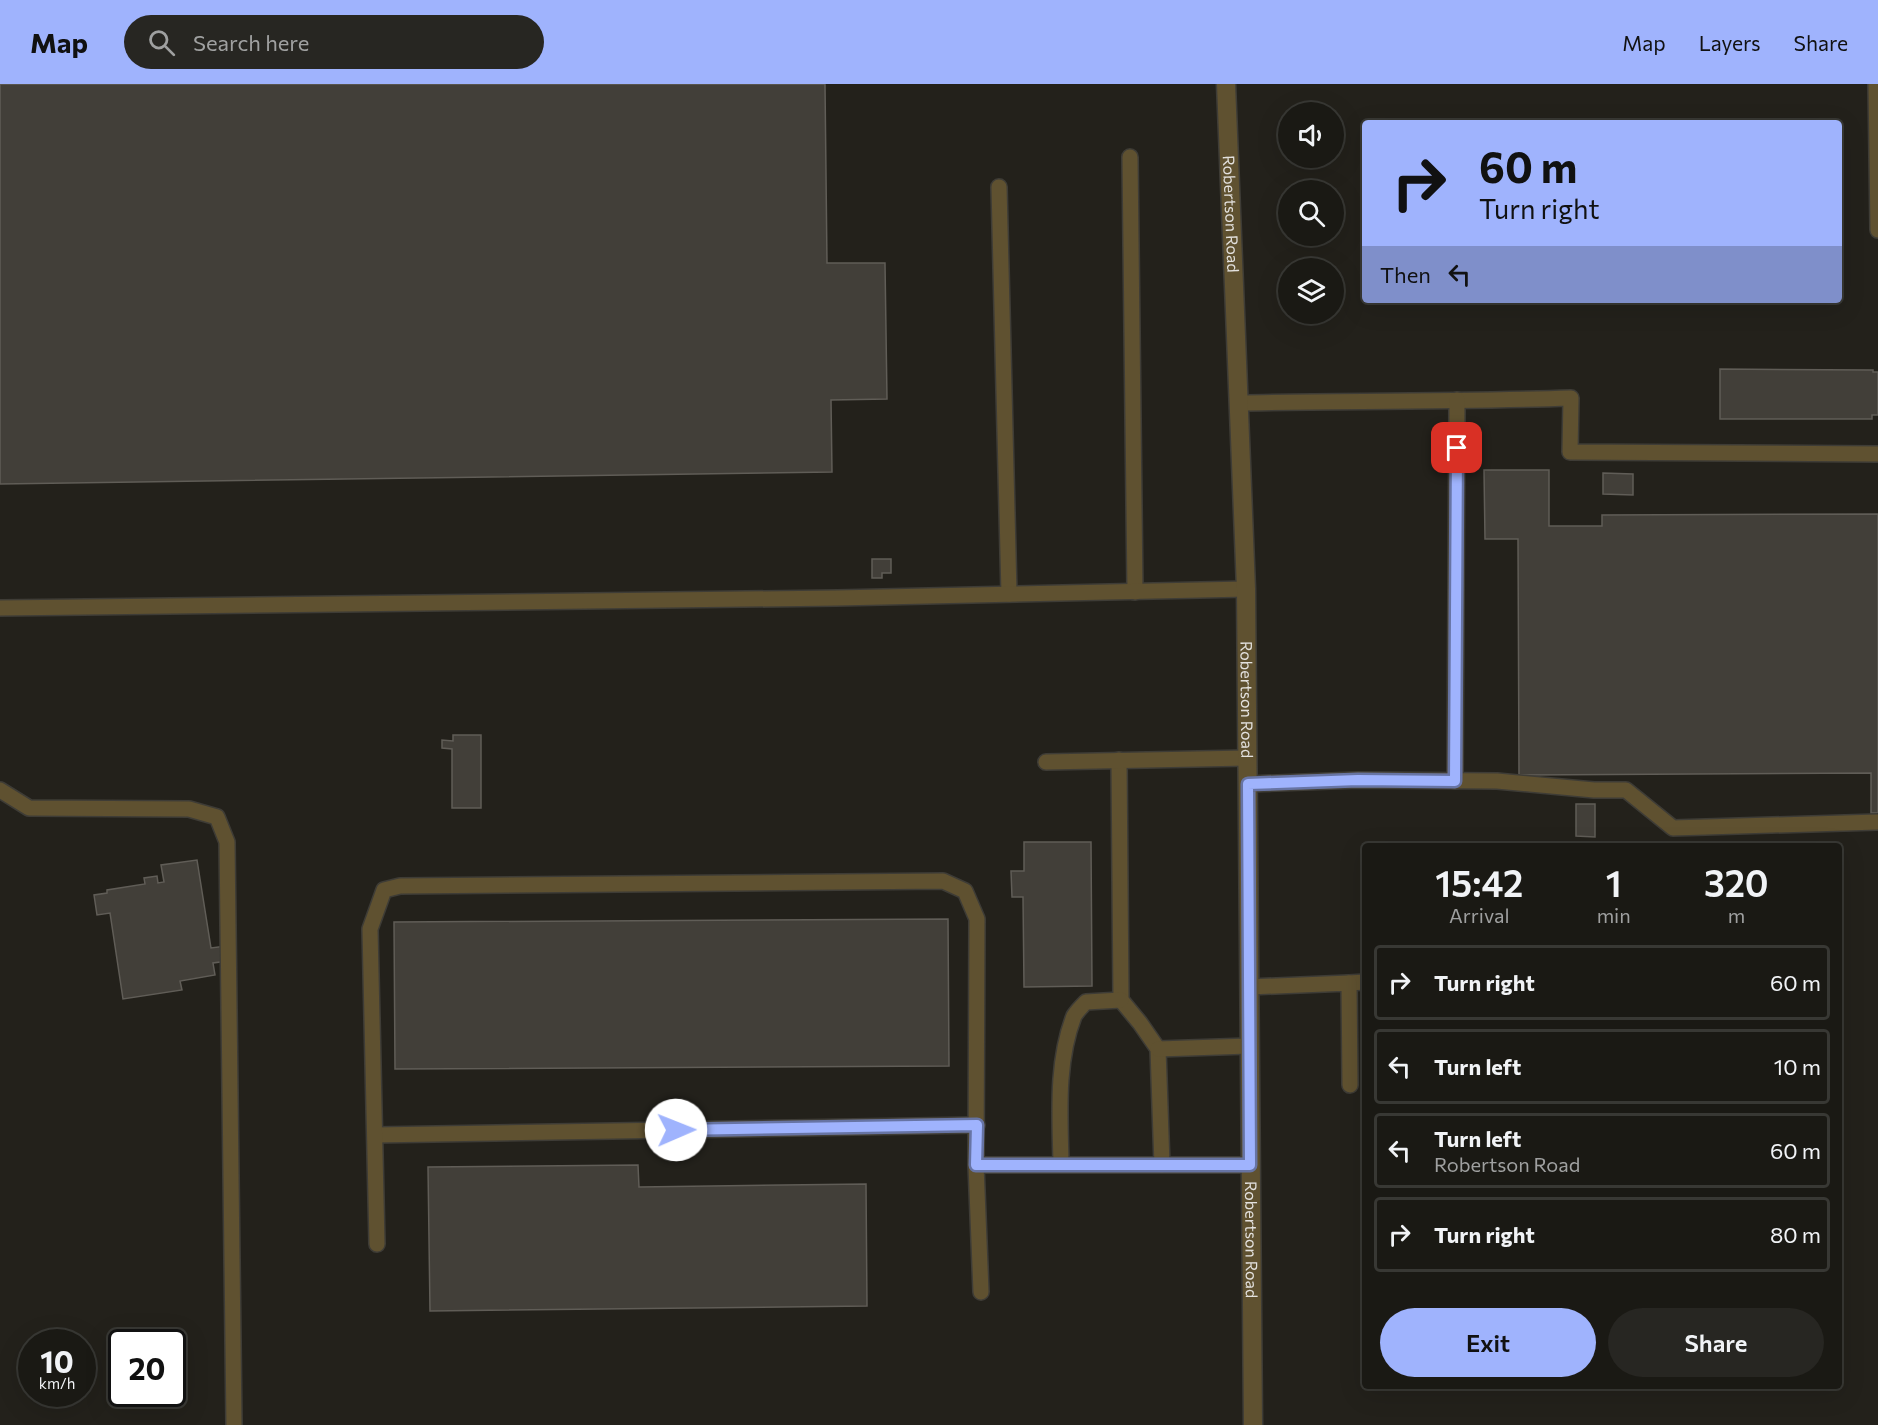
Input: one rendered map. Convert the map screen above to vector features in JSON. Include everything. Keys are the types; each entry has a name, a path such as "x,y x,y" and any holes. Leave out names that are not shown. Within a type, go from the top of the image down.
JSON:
{"street":[{"name":"Robertson Road","path":"1226,84 1246,589 1253,1425"}],"lane":[{"path":"1876,84 1878,230"},
{"path":"1130,157 1135,592"},
{"path":"999,187 1009,594"},
{"path":"1238,403 1571,398 1570,452 1878,454"},
{"path":"1455,781 1457,400"},
{"path":"0,608 837,598 1246,589"},
{"path":"1047,762 1247,758"},
{"path":"1119,760 1122,1000 1158,1049 1162,1165"},
{"path":"1248,784 1358,780 1497,781 1594,790 1626,790 1673,828 1878,822"},
{"path":"0,790 29,808 189,809 217,817 227,842 234,1425"},
{"path":"377,1244 370,929 384,890 400,886 943,881 965,891 977,918 976,1165 981,1292"},
{"path":"1249,987 1362,982"},
{"path":"1348,983 1350,1085"},
{"path":"1061,1164 1060,1083 1066,1045 1075,1014 1086,1002 1122,1000"},
{"path":"1158,1049 1249,1046"},
{"path":"375,1135 977,1125"},
{"path":"976,1165 1250,1165"}],"building":[{"path":"0,84 825,84 827,263 885,263 887,399 831,400 832,472 0,484"},
{"path":"1720,369 1873,370 1873,372 1878,372 1878,415 1872,415 1872,419 1720,419"},
{"path":"1484,470 1549,470 1549,526 1602,526 1602,515 1878,514 1878,813 1871,813 1871,773 1519,775 1518,539 1485,539"},
{"path":"1603,473 1633,474 1633,495 1603,494"},
{"path":"872,559 891,559 891,573 882,573 882,578 872,578"},
{"path":"453,735 481,735 481,808 452,808 452,749 442,748 442,740 453,741"},
{"path":"1576,804 1595,804 1595,837 1576,836"},
{"path":"1024,842 1091,842 1092,986 1024,987 1023,897 1012,897 1011,871 1024,871"},
{"path":"197,860 211,948 226,946 228,961 213,963 215,975 180,981 182,990 123,999 110,913 97,915 94,895 107,893 107,890 145,884 144,878 157,876 158,883 164,882 161,865"},
{"path":"948,919 949,1066 395,1069 394,922"},
{"path":"638,1165 639,1187 866,1184 867,1306 430,1311 428,1167"}],"route":[{"path":"676,1130 977,1125 976,1165 1250,1165 1248,784 1358,780 1455,781 1457,448"}]}
